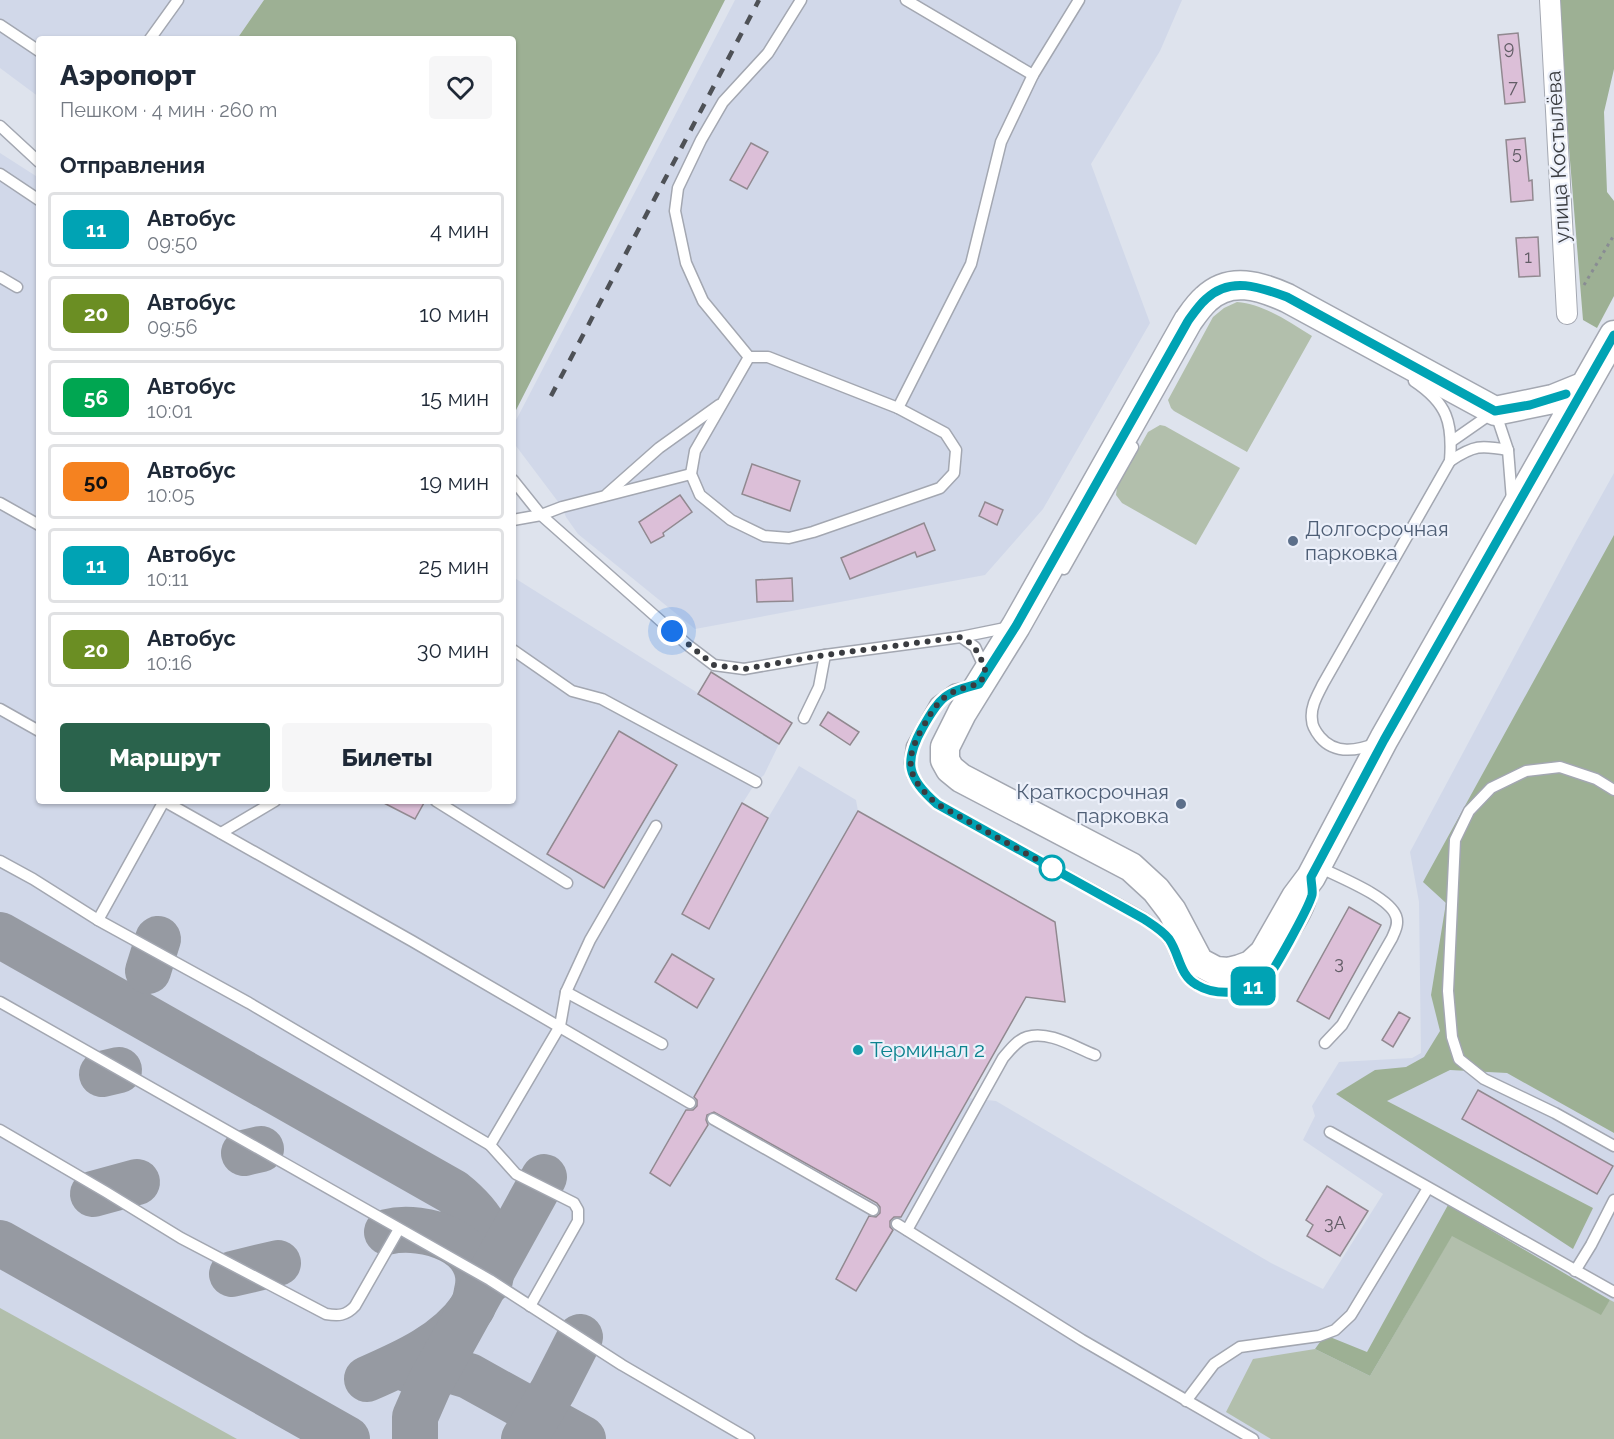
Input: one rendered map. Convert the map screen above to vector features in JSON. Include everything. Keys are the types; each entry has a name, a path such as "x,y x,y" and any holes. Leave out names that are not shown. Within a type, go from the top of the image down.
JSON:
{"main road":[{"path":"1585,386 1553,399 1495,411 1287,297 1264,288 1243,284 1221,287 1206,298 1188,321 1024,623 983,679 951,733 945,747 945,760 950,769 993,797 1131,867 1156,890 1172,911 1198,962 1206,968 1228,972 1251,965 1264,953 1296,897 1314,872 1384,740 1614,335"}],"street":[{"name":"улица Костылёва","path":"1550,0 1567,314"}],"lane":[{"path":"152,36 178,0"},
{"path":"749,357 703,301 686,263 675,211 678,188 701,140 723,102 768,53 801,0"},
{"path":"906,0 1033,75"},
{"path":"898,408 971,264 1001,142 1033,75 1079,0"},
{"path":"0,25 36,49"},
{"path":"0,126 36,159"},
{"path":"0,174 36,198"},
{"path":"0,277 17,287"},
{"path":"1237,296 1271,304"},
{"path":"749,357 768,357 898,408 945,433 956,450 954,473 940,488 813,532 789,538 764,536 731,520 700,495 691,474 695,451 749,357"},
{"path":"1384,740 1362,749 1347,750 1332,747 1324,742 1316,732 1311,719 1314,703 1346,641 1450,461 1451,427 1445,412 1433,394 1405,377"},
{"path":"604,496 659,448 723,402"},
{"path":"1452,441 1495,411 1508,450 1513,513"},
{"path":"1056,583 1137,441"},
{"path":"1450,461 1467,449 1478,446 1508,450"},
{"path":"516,519 691,474"},
{"path":"516,484 541,514 689,646 714,665 744,669 825,655 961,637 1024,623"},
{"path":"0,503 36,523"},
{"path":"961,637 975,647 983,679 954,690 936,703 912,746 910,763 918,785 937,804 1144,919 1164,933 1170,940 1187,978 1197,985 1210,991 1224,992 1242,991 1264,982 1307,910 1312,894 1314,872 1377,897 1390,907 1396,915 1397,925 1392,938 1342,1025 1325,1043"},
{"path":"516,652 572,691 602,699 756,782"},
{"path":"804,718 819,687 825,655"},
{"path":"0,709 36,729"},
{"path":"1614,790 1596,779 1560,767 1526,771 1491,788 1469,811 1455,840 1448,991 1452,1037 1459,1059 1484,1079 1555,1113 1614,1146"},
{"path":"98,920 162,804"},
{"path":"169,804 560,1026 690,1103"},
{"path":"221,833 270,804"},
{"path":"441,804 567,884"},
{"path":"490,1145 560,1026 566,992 590,940 656,826"},
{"path":"0,861 98,920 249,1003 490,1145 516,1174 574,1203 578,1210 578,1221 530,1306"},
{"path":"566,992 662,1044"},
{"path":"0,1002 490,1280 622,1365 749,1439"},
{"path":"907,1230 1003,1058 1014,1046 1027,1037 1047,1036 1095,1056"},
{"path":"713,1119 873,1210"},
{"path":"0,1130 181,1238 326,1314 337,1316 349,1313 399,1229"},
{"path":"1330,1131 1614,1292"},
{"path":"1186,1401 1214,1364 1240,1347 1319,1336 1335,1329 1351,1315 1428,1188"},
{"path":"1575,1271 1614,1200"},
{"path":"897,1224 1082,1340 1253,1439"}],"path":[{"path":"1567,314 1614,235"}],"shaded area":[{"path":"0,0 264,0 239,36 36,36 36,95 0,68"},
{"path":"735,0 1182,0 1160,51 1091,164 1150,323 1043,509 985,575 695,629 578,534 562,507 516,446 516,420"},
{"path":"0,153 36,176 36,804 516,804 516,579 779,744 764,775 756,782 742,804 768,818 799,766 856,800 858,811 1055,922 1065,1002 1026,997 968,1098 996,1101 1271,1263 1323,1289 1383,1194 1303,1140 1315,1116 1312,1106 1339,1062 1412,1058 1421,1053 1419,902 1410,852 1614,473 1614,1439 0,1439"}],"green space":[{"path":"264,0 725,0 516,410 516,36 239,36"},
{"path":"1560,0 1614,0 1614,69 1604,112 1607,192 1614,201 1614,296 1597,328 1583,320"},
{"path":"1237,302 1267,310 1312,336 1247,452 1174,411 1168,400 1213,317 1224,308"},
{"path":"1160,425 1240,468 1196,545 1122,503 1116,495 1117,487 1148,432"},
{"path":"1614,535 1614,1133 1507,1073 1450,1070 1387,1101 1593,1208 1573,1249 1336,1094 1375,1070 1406,1067 1424,1057 1440,1031 1431,995 1446,903 1423,882"},
{"path":"1448,1205 1610,1300 1601,1315 1452,1236 1370,1376 1315,1349 1325,1335 1367,1352"},
{"path":"1452,1235 1600,1314 1610,1300 1614,1302 1614,1439 1271,1439 1226,1412 1253,1359 1315,1349 1370,1376"},
{"path":"0,1308 237,1439 0,1439"}],"building":[{"path":"1518,33 1525,102 1505,104 1498,35"},
{"path":"1525,138 1533,200 1511,202 1506,140"},
{"path":"751,143 768,152 747,189 730,180"},
{"path":"1538,237 1540,276 1519,277 1516,238"},
{"path":"752,464 800,481 790,511 742,494"},
{"path":"680,495 692,512 663,533 664,536 651,543 639,522"},
{"path":"985,502 1003,510 997,525 979,516"},
{"path":"924,523 935,550 917,557 915,552 850,579 841,558"},
{"path":"792,578 793,601 757,602 756,580"},
{"path":"711,672 792,723 779,744 698,694"},
{"path":"828,712 859,732 850,745 820,725"},
{"path":"619,731 677,765 604,888 547,854"},
{"path":"742,803 768,818 709,929 682,914"},
{"path":"386,804 423,804 415,819"},
{"name":"Терминал 2","path":"858,811 1055,922 1065,1002 1026,997 901,1217 894,1217 890,1221 890,1227 893,1230 856,1291 836,1279 869,1216 876,1217 880,1213 877,1203 714,1112 707,1115 708,1125 670,1186 650,1173 686,1110 693,1110 697,1106 697,1100 694,1097"},
{"path":"1349,907 1381,925 1329,1019 1297,1001"},
{"path":"672,954 714,979 697,1008 655,982"},
{"path":"1399,1012 1410,1018 1393,1047 1382,1040"},
{"path":"1478,1090 1613,1166 1597,1194 1462,1119"},
{"path":"1327,1186 1368,1211 1340,1256 1307,1236 1313,1225 1306,1220"}],"taxiway":[{"path":"0,935 453,1192 473,1210 486,1230 492,1253 490,1280"},
{"path":"148,971 158,939"},
{"path":"102,1074 119,1070"},
{"path":"244,1153 261,1149"},
{"path":"415,1439 415,1417 429,1385 544,1177"},
{"path":"93,1194 137,1182"},
{"path":"367,1379 411,1359 451,1332 472,1308 477,1291 478,1274 473,1260 464,1249 435,1234 402,1230 387,1232"},
{"path":"0,1243 347,1439"},
{"path":"232,1274 278,1263"},
{"path":"524,1439 553,1390 580,1337"},
{"path":"409,1370 439,1367 469,1376 583,1439"}],"railway":[{"path":"551,396 759,0"}],"bus line":[{"name":"11","path":"1566,394 1530,405 1495,411 1287,297 1264,288 1243,284 1221,287 1206,298 1188,321 1016,626 979,684 954,690 936,703 912,746 910,763 918,785 937,804 1144,919 1164,933 1170,940 1187,978 1197,985 1210,991 1224,992 1242,991 1264,982 1307,910 1312,894 1311,877 1384,740 1614,335"}],"place":[{"name":"Долгосрочная парковка","path":"1293,541"},
{"name":"Краткосрочная парковка","path":"1181,804"},
{"name":"Терминал 2","path":"858,1050"}],"route":[{"path":"672,631 714,665 744,669 825,655 961,637 969,641 982,658 986,673 979,684 954,690 936,703 912,746 910,763 913,776 918,785 937,804 1052,868"}]}
